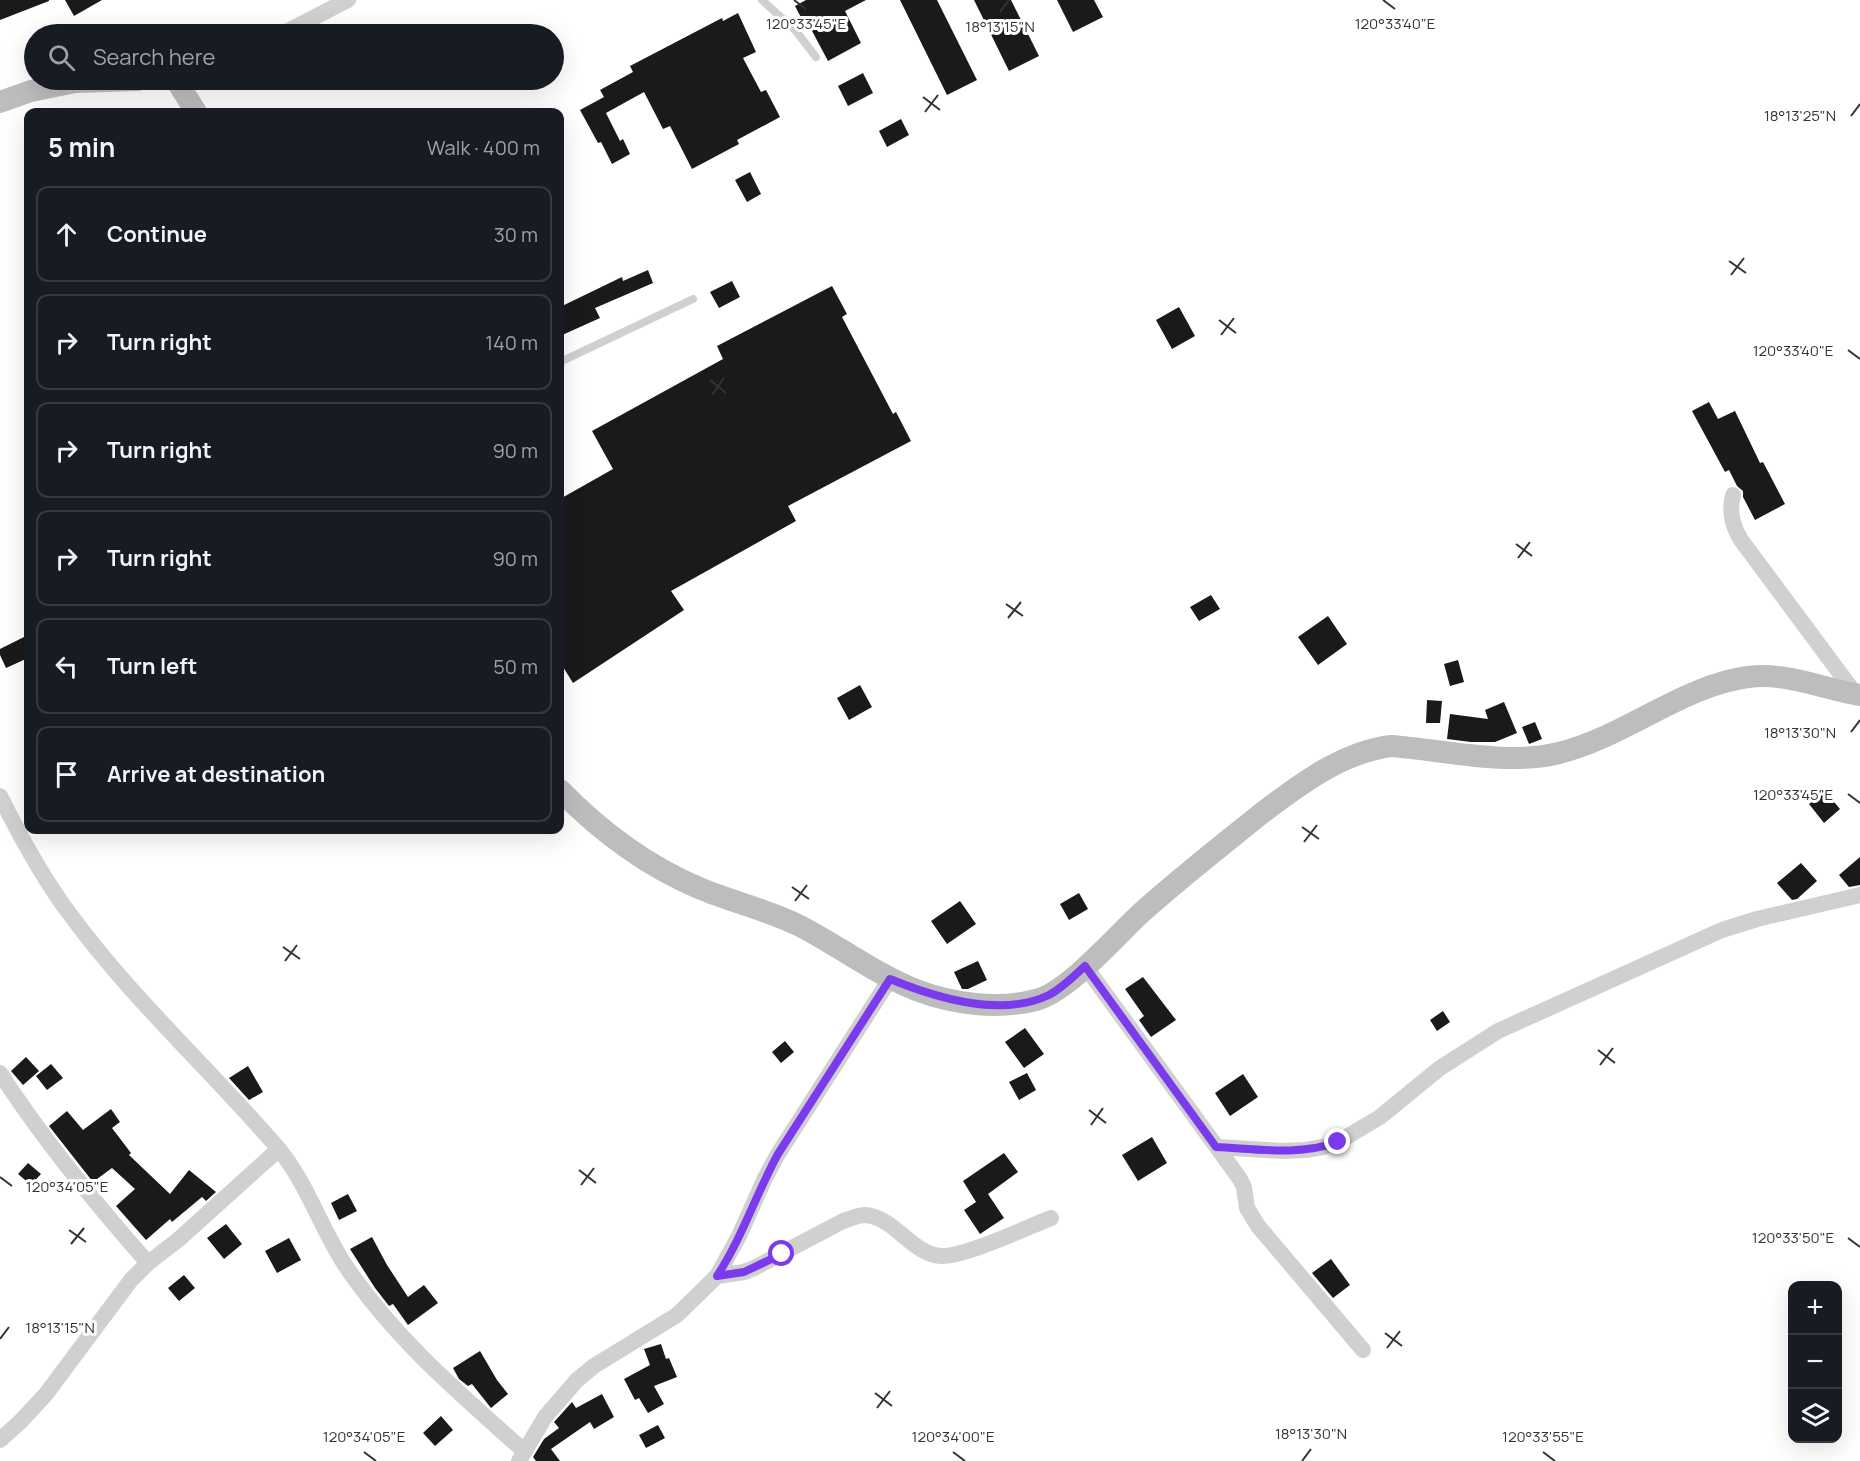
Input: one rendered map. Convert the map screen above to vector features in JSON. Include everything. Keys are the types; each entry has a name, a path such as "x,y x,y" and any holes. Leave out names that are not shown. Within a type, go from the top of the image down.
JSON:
{"street":[{"path":"301,24 348,0"},
{"path":"0,102 37,90"},
{"path":"183,90 194,108"},
{"path":"1733,495 1731,515 1741,540 1858,696"},
{"path":"564,794 614,839 651,862 698,887 769,912 797,925 890,979 946,998 973,1004 1013,1004 1038,1000 1051,994 1192,869 1283,797 1345,759 1372,748 1391,746 1504,757 1557,754 1586,745 1695,693 1749,677 1799,680 1858,696"},
{"path":"0,796 44,876 92,943 154,1015 279,1149 307,1191 324,1229 344,1263 371,1302 423,1359 522,1456 545,1417 577,1380 594,1366 677,1315 717,1276 778,1154 890,979"},
{"path":"1216,1147 1281,1151 1305,1150 1338,1142 1380,1117 1440,1068 1498,1031 1722,930 1757,919 1860,895"},
{"path":"1085,966 1242,1183 1245,1202 1258,1226 1363,1350"},
{"path":"0,1073 66,1166 148,1263"},
{"path":"0,1440 46,1394 131,1280 279,1149"},
{"path":"717,1276 754,1268 843,1221 859,1216 873,1217 926,1251 942,1256 968,1250 1051,1218"}],"lane":[{"path":"762,0 795,30 816,57"},
{"path":"564,360 693,299"}],"building":[{"path":"0,0 49,0 49,1 0,20"},
{"path":"65,0 102,0 74,16"},
{"path":"806,0 866,0 845,11 861,43 828,61 811,29 808,31 795,6"},
{"path":"900,0 937,0 977,80 947,95"},
{"path":"974,0 1011,0 1039,56 1009,71"},
{"path":"1057,0 1094,0 1103,17 1073,32"},
{"path":"738,13 756,52 743,58 761,92 766,90 780,117 737,140 739,144 692,169 670,126 663,129 644,92 606,113 620,141 623,139 630,154 612,164 580,110 604,97 600,90 633,72 630,66 722,18 723,21"},
{"path":"863,73 873,93 848,106 838,86"},
{"path":"901,119 909,135 887,147 879,131"},
{"path":"750,172 761,194 747,202 735,180"},
{"path":"648,270 653,283 595,308 600,318 564,334 564,305 622,277 623,281"},
{"path":"732,281 740,297 719,308 710,292"},
{"path":"832,286 847,314 842,317 893,414 896,412 911,441 788,506 796,521 671,591 684,610 573,683 564,668 564,497 613,469 592,431 723,359 717,346"},
{"path":"1179,307 1195,336 1172,349 1156,320"},
{"path":"1709,402 1718,419 1735,411 1760,463 1763,462 1785,504 1755,520 1743,497 1743,491 1737,486 1729,470 1725,472 1692,411"},
{"path":"1211,595 1220,609 1199,621 1190,607"},
{"path":"1328,616 1347,644 1318,665 1298,637"},
{"path":"24,637 24,660 6,668 0,655 0,649"},
{"path":"1458,660 1464,682 1450,686 1444,664"},
{"path":"860,685 872,707 849,720 837,698"},
{"path":"1427,700 1442,701 1440,723 1426,723"},
{"path":"1504,702 1517,733 1495,742 1447,739 1450,714 1488,719 1485,710"},
{"path":"1535,722 1542,739 1529,744 1522,727"},
{"path":"1825,791 1840,809 1824,823 1809,804"},
{"path":"1860,857 1860,885 1849,887 1839,875"},
{"path":"1801,863 1817,881 1797,899 1792,900 1777,883"},
{"path":"1079,893 1088,909 1069,920 1060,904"},
{"path":"960,901 976,924 947,944 931,921"},
{"path":"978,961 987,980 968,989 962,989 954,972"},
{"path":"1143,977 1176,1020 1151,1037 1139,1020 1144,1016 1125,989"},
{"path":"1443,1011 1450,1022 1437,1031 1430,1020"},
{"path":"1025,1028 1044,1054 1024,1068 1005,1042"},
{"path":"785,1041 794,1052 781,1063 772,1052"},
{"path":"26,1057 39,1071 23,1085 11,1071"},
{"path":"51,1064 63,1078 47,1090 36,1076"},
{"path":"248,1066 263,1092 249,1100 229,1078"},
{"path":"1027,1073 1036,1090 1019,1100 1009,1082"},
{"path":"1243,1074 1258,1097 1230,1116 1215,1093"},
{"path":"111,1109 120,1122 112,1128 131,1153 129,1155 170,1194 189,1170 216,1192 206,1201 202,1197 172,1222 170,1219 146,1240 116,1206 135,1189 112,1168 93,1182 49,1126 67,1111 83,1130"},
{"path":"1152,1137 1167,1163 1138,1181 1122,1155"},
{"path":"1004,1153 1018,1172 988,1194 1004,1218 980,1234 964,1210 976,1202 963,1181"},
{"path":"28,1163 41,1174 31,1185 18,1174"},
{"path":"348,1194 357,1211 339,1220 331,1203"},
{"path":"226,1224 242,1244 224,1259 207,1238"},
{"path":"372,1237 408,1297 424,1285 438,1303 408,1325 393,1304 389,1306 375,1288 350,1249"},
{"path":"289,1238 301,1260 277,1273 265,1251"},
{"path":"1331,1259 1350,1285 1333,1298 1312,1273"},
{"path":"184,1275 195,1288 179,1301 168,1288"},
{"path":"661,1344 666,1359 669,1358 677,1377 654,1386 664,1404 648,1413 639,1398 635,1400 624,1379 650,1365 644,1349"},
{"path":"480,1351 508,1394 491,1408 472,1384 468,1386 459,1379 453,1368"},
{"path":"602,1394 614,1417 594,1429 590,1422 551,1449 560,1461 536,1461 533,1457 544,1439 559,1428 554,1422 572,1402 576,1408"},
{"path":"441,1416 453,1430 435,1446 423,1433"},
{"path":"658,1425 665,1438 646,1448 639,1435"}],"route":[{"path":"782,1254 744,1272 717,1276 728,1260 750,1209 778,1154 890,979 919,991 973,1004 1013,1004 1038,1000 1051,994 1085,966 1216,1147 1281,1151 1305,1150 1338,1142"}]}
